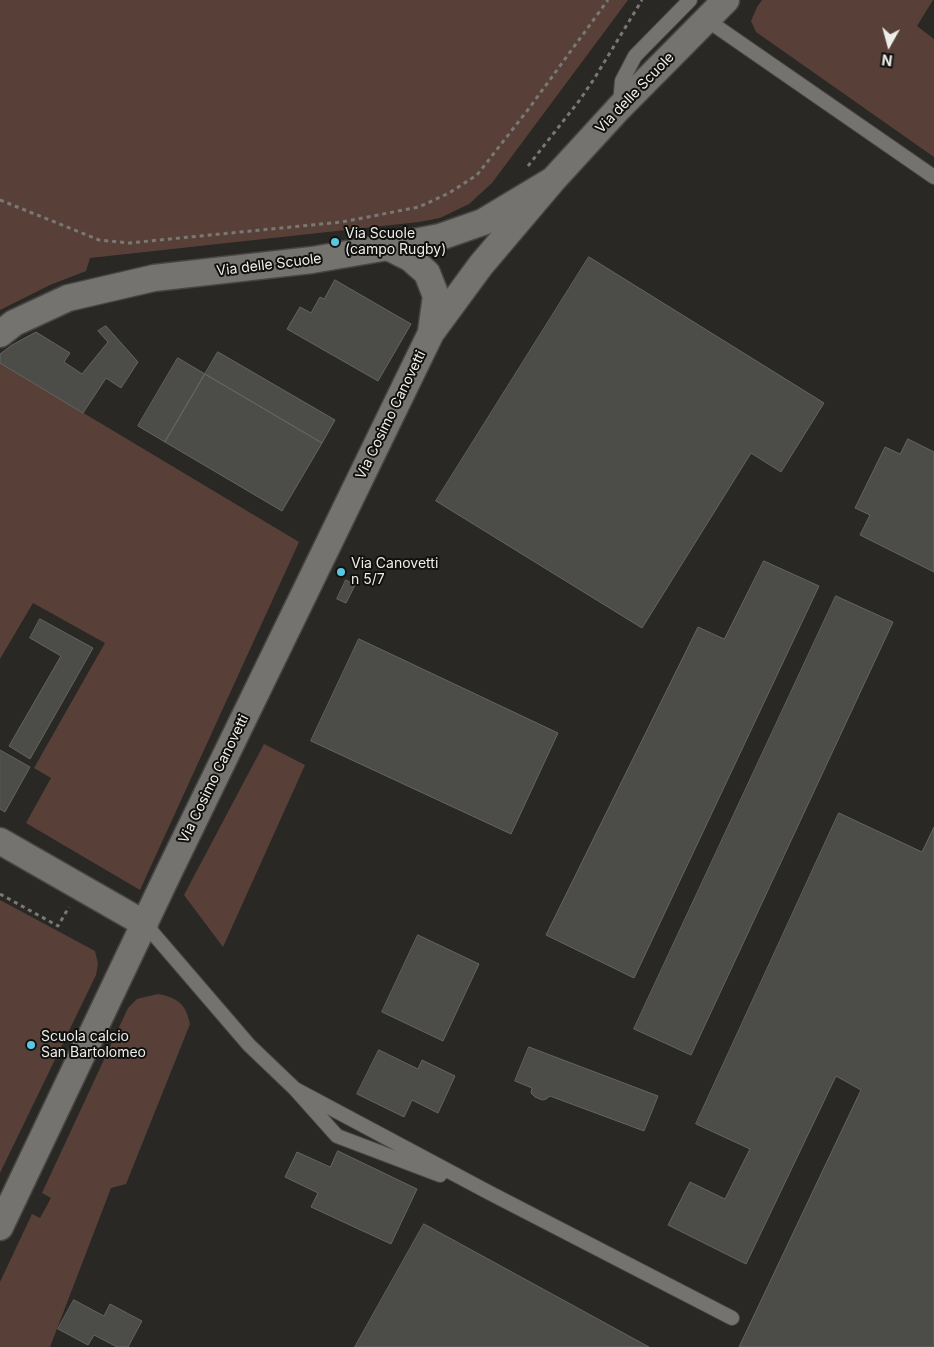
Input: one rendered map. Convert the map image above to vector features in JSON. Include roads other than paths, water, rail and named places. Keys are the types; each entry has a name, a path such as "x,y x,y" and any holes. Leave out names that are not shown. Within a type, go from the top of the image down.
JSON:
{"street":[{"name":"Via delle Scuole","path":"0,334 14,323 68,298 154,278 312,260 388,248 440,237 483,222 553,180 619,108 726,0"},
{"name":"Via Cosimo Canovetti","path":"0,1227 431,333 481,265 553,180"},
{"name":"Via Cosimo Canovetti","path":"388,248 410,258 427,273 436,296 431,333"},
{"path":"0,841 65,889 145,924"}],"lane":[{"path":"619,108 622,81 635,56 690,0"},
{"path":"707,20 934,177"},
{"path":"145,924 249,1045 295,1089 337,1136 488,1192"},
{"path":"295,1089 488,1192 732,1318"}],"place":[{"name":"Via Scuole (campo Rugby)","path":"335,242"},
{"name":"Via Canovetti n 5/7","path":"341,572"},
{"name":"Scuola calcio San Bartolomeo","path":"31,1045"}]}
